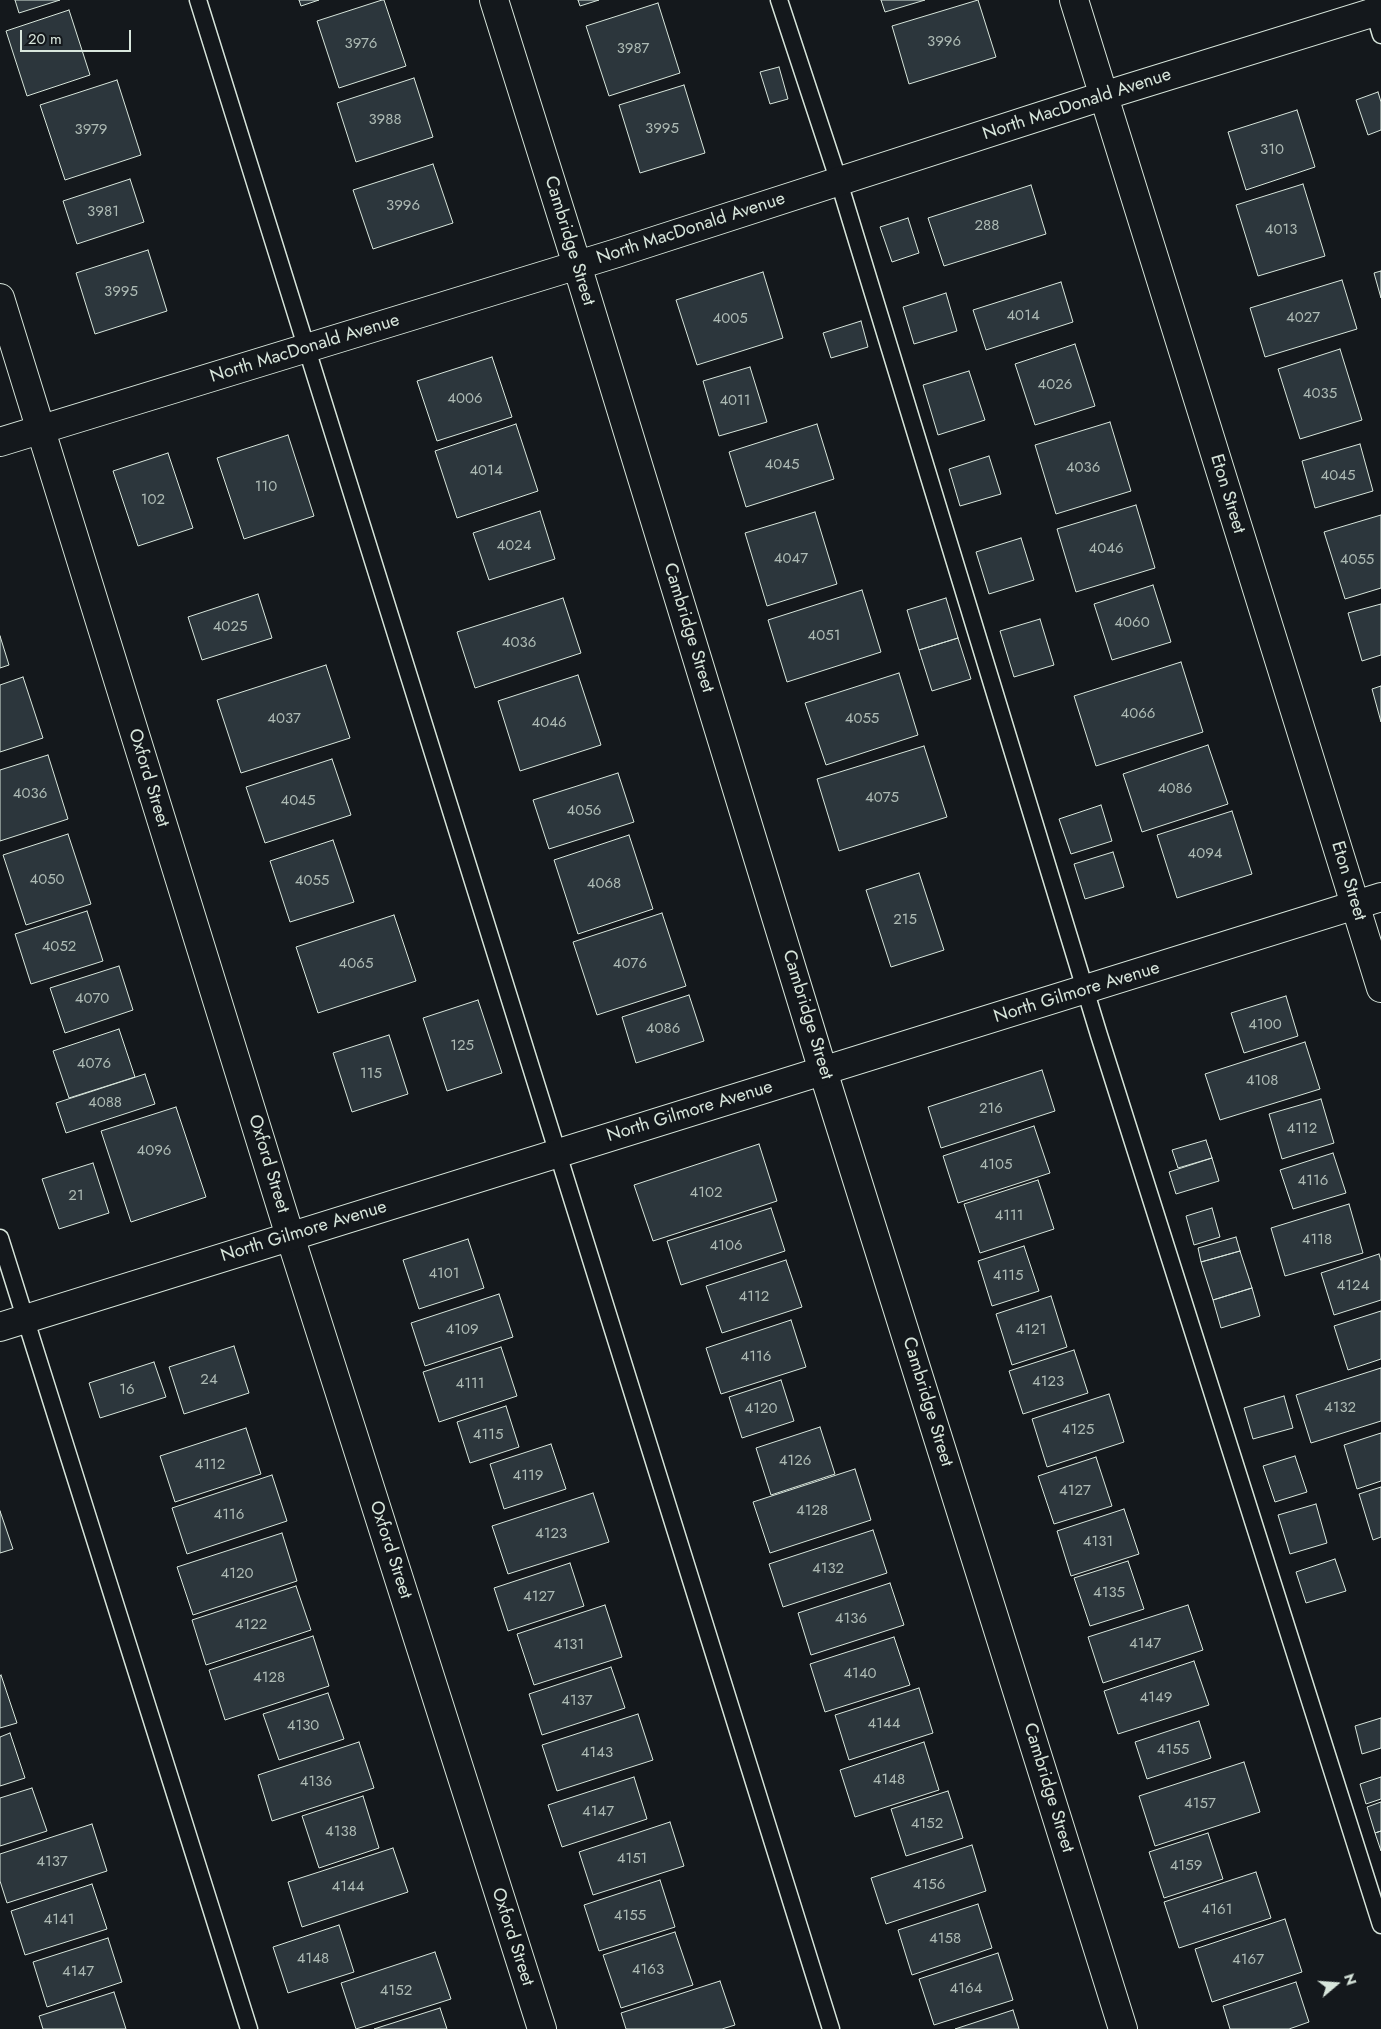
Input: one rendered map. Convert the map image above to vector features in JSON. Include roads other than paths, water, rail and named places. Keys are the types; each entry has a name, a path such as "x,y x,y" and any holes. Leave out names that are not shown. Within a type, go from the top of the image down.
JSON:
{"street":[{"name":"Cambridge Street","path":"494,0 577,265 823,1071 1123,2029"},
{"name":"Eton Street","path":"1074,0 1381,988"},
{"name":"North MacDonald Avenue","path":"0,442 577,265 1103,96 1377,15"},
{"name":"Oxford Street","path":"0,298 290,1236 542,2029"},
{"name":"North Gilmore Avenue","path":"13,1324 290,1236 1085,991 1381,897"}],"lane":[{"path":"198,0 831,2029"},
{"path":"779,0 839,182 1085,991 1381,1924"},
{"path":"0,1238 13,1324 249,2029"}]}
